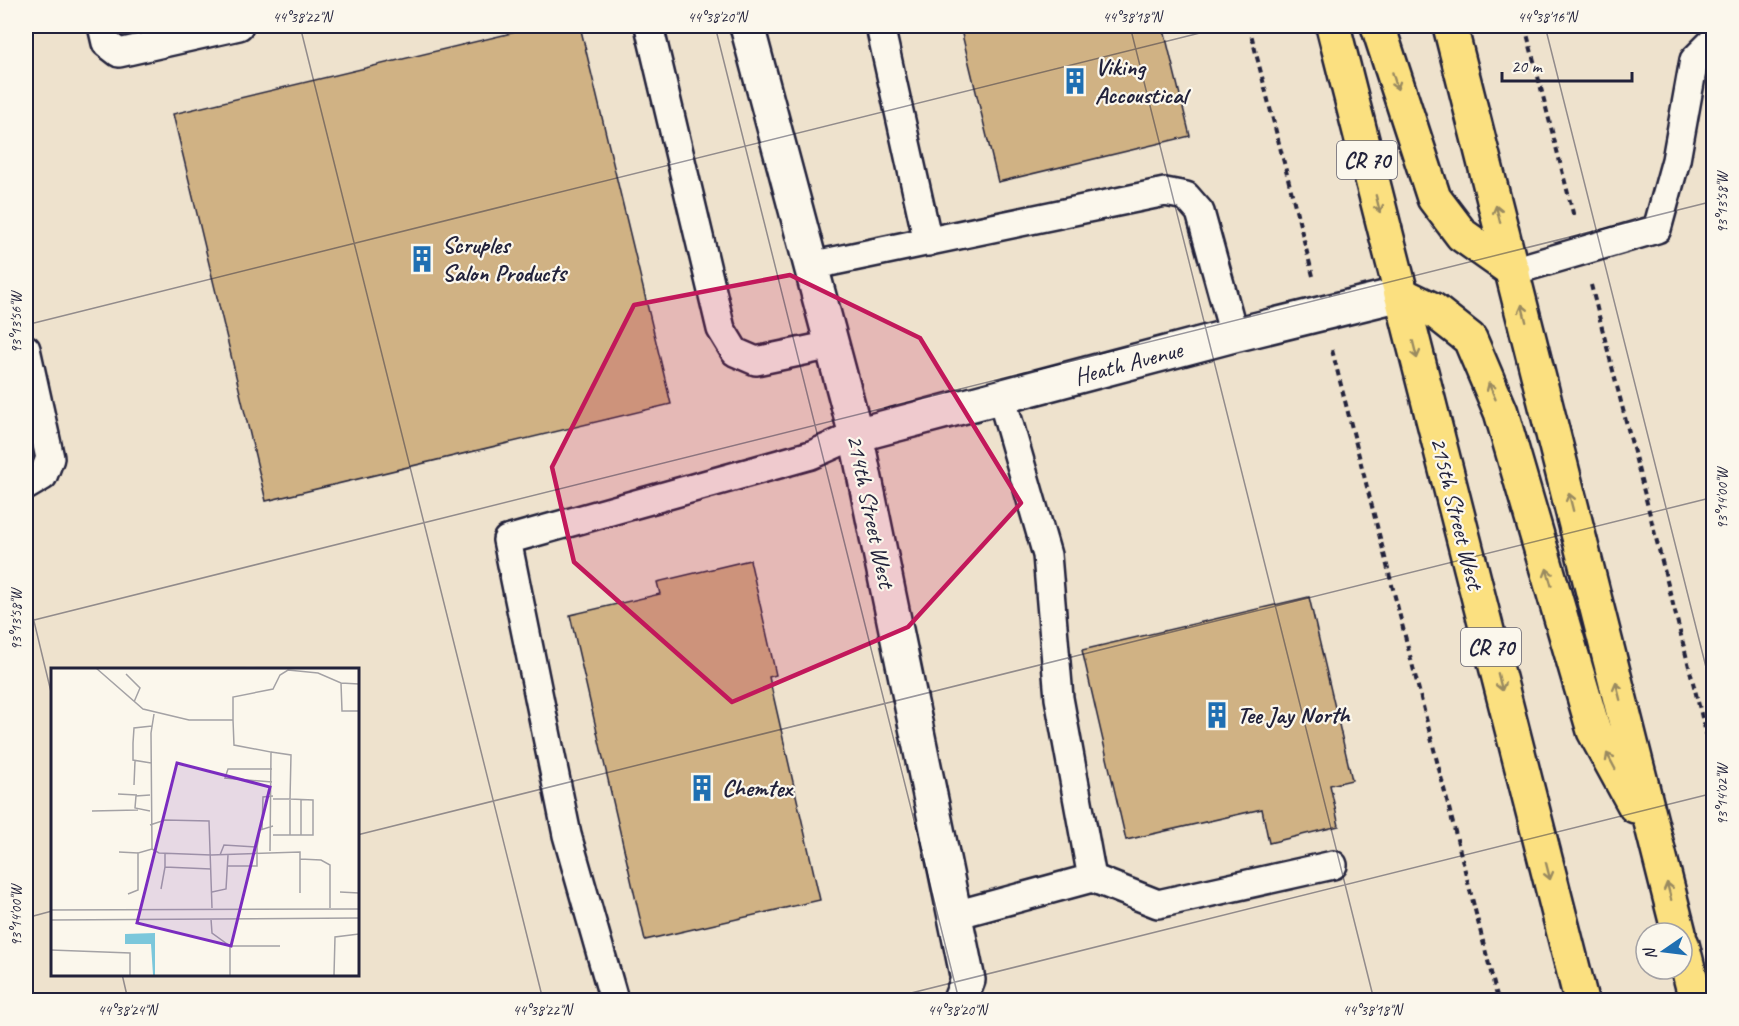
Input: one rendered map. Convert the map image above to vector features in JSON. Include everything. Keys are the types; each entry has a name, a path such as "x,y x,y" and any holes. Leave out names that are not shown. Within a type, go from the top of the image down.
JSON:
{"main road":[{"name":"215th Street West","path":"1333,26 1581,1000"},
{"path":"1378,26 1434,198 1462,235 1513,270"},
{"path":"1450,26 1676,921"},
{"path":"1401,294 1432,309 1470,339 1501,412 1594,731 1658,850"},
{"path":"1691,981 1696,1000"}],"street":[{"name":"214th Street West","path":"747,26 856,435 968,980 960,1000"},
{"name":"Heath Avenue","path":"856,435 1234,335 1401,294"}],"lane":[{"path":"102,26 106,43 119,53 239,26"},
{"path":"649,26 721,329 735,351 756,361 832,345"},
{"path":"880,26 928,242"},
{"path":"1513,270 1657,229 1676,159 1694,60 1713,40"},
{"path":"810,266 1165,192 1186,196 1200,212 1234,335"},
{"path":"26,349 50,458 43,476 26,486"},
{"path":"1001,396 1047,555 1059,698 1092,878"},
{"path":"614,1000 567,835 507,540 811,455 856,435"},
{"path":"955,915 1092,878 1158,904 1332,865"}],"path":[{"path":"1249,26 1498,1000"},
{"path":"1526,26 1713,764"}],"highlighted area":[{"path":"790,275 920,338 1021,503 908,627 732,702 574,562 552,467 634,305"}],"shaded area":[{"path":"26,26 1713,26 1713,1000 26,1000"}],"building":[{"name":"Scruples Salon Products","path":"541,26 580,26 671,404 266,501 173,114"},
{"name":"Viking Accoustical","path":"960,26 1163,26 1190,136 998,182"},
{"name":"Chemtex","path":"750,560 776,675 769,677 820,900 645,940 570,615 660,594 657,582"},
{"name":"Tee Jay North","path":"1309,597 1352,780 1330,785 1339,826 1269,843 1262,809 1126,840 1082,650"}],"place":[{"name":"Viking Accoustical","path":"1075,81"},
{"name":"Scruples Salon Products","path":"422,259"},
{"name":"Tee Jay North","path":"1217,715"},
{"name":"Chemtex","path":"702,788"}]}
